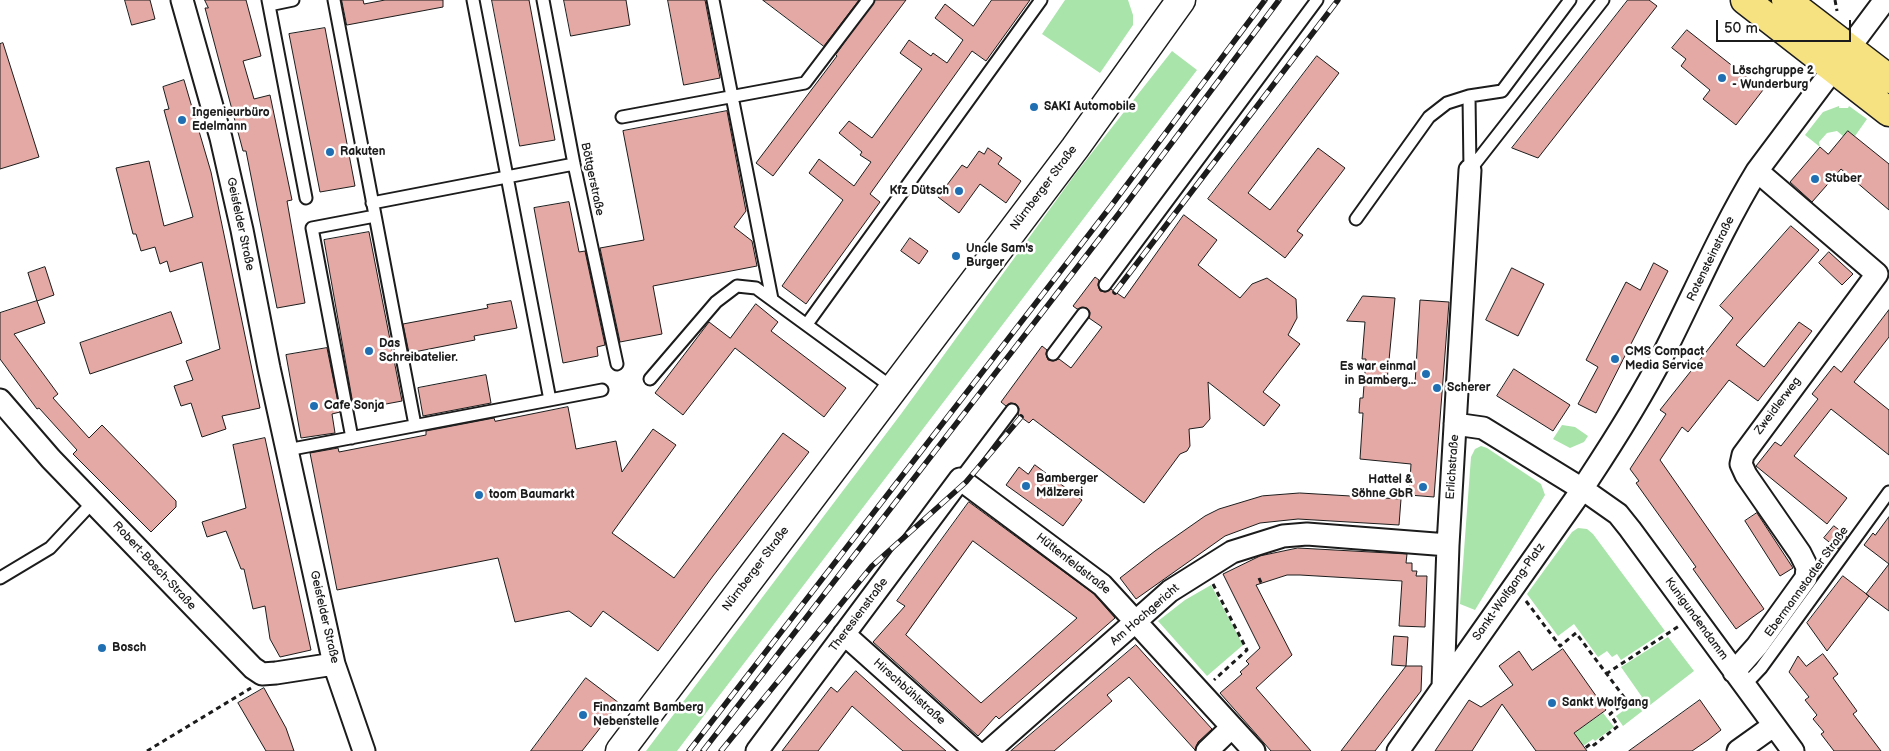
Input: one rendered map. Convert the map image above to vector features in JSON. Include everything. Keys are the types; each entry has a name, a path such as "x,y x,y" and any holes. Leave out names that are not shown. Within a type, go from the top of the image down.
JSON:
{"main road":[{"path":"1745,0 1841,58 1889,79"},
{"path":"1786,0 1889,112"}],"street":[{"name":"Geisfelder Straße","path":"182,0 221,138 334,664 364,751"},
{"name":"Rotensteinstraße","path":"1583,489 1633,409 1662,357 1740,199 1757,171 1885,0"},
{"name":"Nürnberger Straße","path":"620,751 892,388 1075,148 1174,5"},
{"name":"Erlichstraße","path":"1443,688 1448,545 1470,170"},
{"name":"Zweidlerweg","path":"1739,679 1757,646 1800,589 1806,572 1800,553 1746,475 1741,464 1743,456 1747,447 1877,274 1757,171"},
{"name":"Robert-Bosch-Straße","path":"0,400 51,459 215,631 262,674"},
{"path":"1455,424 1483,428 1583,489"},
{"name":"Hüttenfeldstraße","path":"960,479 1102,585 1254,751"},
{"name":"Theresienstraße","path":"756,751 960,479"},
{"name":"Kunigundendamm","path":"1583,489 1618,514 1793,751"},
{"name":"Sankt-Wolfgang-Platz","path":"1443,688 1583,489"},
{"name":"Am Hochgericht","path":"990,751 1170,591 1232,552 1283,536 1330,535 1448,545"},
{"name":"Hirschbühlstraße","path":"844,634 975,751"},
{"path":"262,674 334,664"},
{"path":"1398,751 1443,688"},
{"path":"1738,751 1773,726"},
{"path":"1206,751 1232,727"}],"lane":[{"path":"293,0 268,2 306,198"},
{"path":"334,0 415,426"},
{"path":"473,0 550,400"},
{"name":"Böttgerstraße","path":"542,0 574,164 617,364"},
{"path":"714,0 772,299"},
{"path":"622,117 732,95 805,83 868,0"},
{"path":"807,324 1041,0"},
{"path":"1105,285 1317,0"},
{"path":"1356,220 1429,117 1447,103 1469,96 1502,91 1570,0"},
{"path":"1470,170 1604,0"},
{"path":"1469,96 1470,170"},
{"path":"372,203 574,164"},
{"path":"352,438 312,228 375,216"},
{"path":"650,379 716,302 737,286 756,288 892,388"},
{"path":"1053,354 1084,314"},
{"path":"287,450 602,390"},
{"path":"960,479 1012,410"},
{"name":"Ebermannstadter Straße","path":"1739,679 1767,660 1889,492"},
{"path":"0,578 50,548 93,502"}],"path":[{"path":"1200,692 1247,650 1205,568"},
{"path":"1259,578 1262,586"},
{"path":"1526,601 1560,646 1576,633 1627,702 1610,714 1618,726 1594,745 1592,743 1585,748"},
{"path":"1606,674 1666,635"},
{"path":"147,751 253,687 262,674"}],"green space":[{"path":"1065,0 1128,0 1133,15 1133,25 1100,73 1042,34"},
{"path":"1172,51 1197,70 677,751 646,751 901,414 1076,173"},
{"path":"1839,106 1839,108 1848,108 1849,106 1867,119 1855,136 1848,131 1843,136 1837,131 1827,133 1819,142 1820,147 1805,135 1823,112"},
{"path":"1562,425 1575,427 1588,436 1584,442 1570,448 1553,439"},
{"path":"1481,446 1487,448 1541,484 1545,495 1475,610 1460,604 1471,457 1475,449"},
{"path":"1578,528 1587,529 1593,534 1665,631 1621,660 1617,654 1612,657 1607,651 1598,657 1574,624 1558,636 1527,594 1572,532"},
{"path":"1211,585 1243,645 1207,676 1158,621 1185,600"},
{"path":"1668,637 1694,671 1623,726 1616,716 1642,697 1621,667"},
{"path":"1603,713 1614,727 1595,741 1593,739 1583,746 1574,733"}],"building":[{"path":"125,0 150,0 155,19 132,25"},
{"path":"205,0 246,0 261,56 243,61 254,99 270,95 292,200 287,201 305,303 277,308 246,151 243,151 205,8 208,8"},
{"path":"342,0 363,0 364,4 385,0 443,0 443,7 347,25"},
{"path":"492,0 529,0 555,140 520,146"},
{"path":"564,0 626,0 630,25 571,36"},
{"path":"668,0 705,0 720,78 684,85"},
{"path":"763,0 859,0 824,46"},
{"path":"875,0 906,0 773,176 756,163 837,56"},
{"path":"992,0 1030,0 986,61 972,51 870,194 880,202 806,304 782,286 843,200 809,173 819,159 854,186 871,162 860,155 862,152 839,133 849,121 872,138 922,69 900,53 909,40 931,56 933,53 947,63 963,40 935,18 945,4 973,26"},
{"path":"1628,0 1649,0 1657,6 1538,158 1512,148"},
{"path":"325,28 355,186 320,192 289,34"},
{"name":"Löschgruppe 2 - Wunderburg","path":"1687,30 1763,90 1736,125 1703,99 1710,90 1681,66 1686,59 1672,48"},
{"path":"3,43 39,157 0,169 0,44"},
{"path":"1317,56 1339,73 1248,193 1270,210 1318,148 1345,168 1297,231 1303,235 1285,258 1208,199"},
{"path":"184,80 211,172 260,408 222,416 226,429 202,437 191,403 181,406 174,386 193,380 186,361 220,349 202,262 170,272 167,261 160,264 155,247 141,251 136,234 133,234 116,168 149,161 164,226 193,217 164,110 169,109 163,87"},
{"path":"727,111 746,211 734,227 752,241 757,266 653,286 662,334 620,342 600,248 644,240 623,131"},
{"path":"1848,131 1889,164 1889,210 1841,169 1812,202 1790,182 1820,147 1828,154"},
{"path":"988,148 1002,158 998,164 1021,181 1006,203 980,184 959,213 938,197 962,165 967,168 979,151 984,154"},
{"path":"569,202 579,252 585,251 605,345 597,347 598,356 563,363 534,208"},
{"path":"1184,215 1217,240 1198,265 1240,298 1252,284 1267,278 1296,299 1297,318 1288,335 1300,344 1263,392 1280,405 1264,426 1208,382 1210,419 1203,427 1189,429 1190,446 1187,451 1180,454 1144,503 1033,419 1029,423 1018,415 1019,408 1016,404 1010,403 1006,406 1001,402 1042,346 1047,350 1048,360 1059,359 1071,368 1102,327 1089,318 1090,312 1087,308 1077,309 1073,306 1095,277 1099,280 1100,291 1105,292 1111,289 1124,298"},
{"path":"1791,226 1819,250 1736,345 1764,367 1799,322 1812,331 1758,401 1729,380 1688,432 1682,427 1660,460 1764,609 1736,629 1693,569 1696,567 1636,483 1639,481 1630,469 1666,414 1660,410 1733,318 1720,306"},
{"path":"369,232 402,401 354,410 324,240"},
{"path":"910,238 928,251 919,264 901,251"},
{"path":"1829,252 1853,274 1842,285 1819,263"},
{"path":"1654,263 1668,271 1596,413 1578,404 1598,367 1586,360 1626,282 1640,290"},
{"path":"45,267 54,295 37,301 28,273"},
{"path":"1512,268 1544,284 1518,336 1486,320"},
{"path":"1363,296 1395,298 1387,381 1415,384 1420,300 1449,302 1434,497 1409,495 1411,464 1360,459 1363,413 1359,413 1360,398 1363,398 1366,359 1362,359 1365,322 1347,321"},
{"path":"37,301 45,323 14,334 58,394 53,398 89,438 102,425 176,501 176,507 151,532 73,454 77,450 39,408 37,409 0,359 0,313"},
{"path":"511,301 517,328 474,336 475,340 409,353 403,324 488,308 487,305"},
{"path":"756,304 778,322 771,331 846,388 824,417 735,348 683,415 655,393 709,322 730,338"},
{"path":"1889,310 1889,337 1854,382 1889,410 1889,455 1831,409 1794,456 1847,498 1827,524 1756,466 1775,442 1781,446 1818,399 1812,394 1834,366 1841,372"},
{"path":"171,312 182,343 90,374 80,343"},
{"path":"327,348 340,412 332,414 335,433 301,438 286,355"},
{"path":"1514,369 1570,405 1553,431 1497,396"},
{"path":"486,375 491,403 423,416 418,388"},
{"name":"toom Baumarkt","path":"568,407 576,449 616,441 622,472 653,429 676,445 612,533 674,578 783,433 809,452 713,576 658,651 603,611 591,627 569,611 515,622 498,558 337,590 310,453 338,448 339,452 426,435 426,431 494,418 495,421"},
{"path":"265,438 311,650 280,657 270,639 265,606 253,609 244,569 241,569 226,531 207,537 202,522 246,508 233,445"},
{"path":"1035,465 1082,500 1063,526 1006,485 1019,467 1028,474"},
{"path":"1300,493 1401,499 1399,525 1298,519 1260,523 1225,536 1136,599 1120,578 1205,516 1219,509 1262,496"},
{"path":"969,502 1094,594 1115,618 999,719 996,716 978,736 873,642 905,606 897,601","holes":["973,541 1077,618 981,703 906,635"]},
{"path":"1757,513 1793,568 1780,576 1745,521"},
{"path":"1889,517 1889,564 1864,545 1873,533 1875,535"},
{"path":"1834,526 1847,536 1838,549 1824,538"},
{"path":"1298,548 1407,554 1406,563 1412,563 1412,571 1417,571 1416,576 1427,576 1425,627 1399,626 1402,581 1287,575 1256,585 1292,655 1256,688 1311,751 1271,751 1220,693 1242,674 1240,672 1249,664 1246,661 1260,648 1223,574 1260,556"},
{"path":"1889,564 1889,611 1866,594"},
{"path":"1843,576 1869,596 1827,651 1807,623"},
{"path":"1394,636 1408,637 1406,666 1392,665"},
{"path":"1136,645 1212,729 1198,742 1195,750 1129,677 1107,695 1112,701 1054,751 1011,751"},
{"name":"Sankt Wolfgang","path":"1563,649 1606,710 1574,733 1587,751 1536,751 1502,704 1472,751 1435,751 1469,700 1481,707 1513,685 1499,666 1519,651 1532,670"},
{"path":"1823,654 1838,674 1833,678 1857,711 1853,714 1881,751 1834,751 1821,734 1824,732 1813,719 1817,715 1805,700 1809,697 1789,672 1798,656 1806,666"},
{"path":"1406,666 1422,666 1421,691 1375,751 1341,751"},
{"path":"856,671 946,751 903,751 852,706 818,751 782,751 831,687 837,692"},
{"path":"586,678 619,703 582,751 531,751"},
{"path":"264,688 286,728 294,751 266,751 238,703"},
{"path":"1700,700 1721,730 1708,740 1692,751 1629,751"}],"railway":[{"path":"689,751 1111,206 1265,0"},
{"path":"703,751 1120,212 1279,0"},
{"path":"1115,292 1338,0"},
{"path":"721,751 872,566 966,482 1021,417"}],"place":[{"name":"Löschgruppe 2 - Wunderburg","path":"1722,78"},
{"name":"SAKI Automobile","path":"1034,107"},
{"name":"Ingenieurbüro Edelmann","path":"182,120"},
{"name":"Rakuten","path":"330,152"},
{"name":"Stuber","path":"1815,179"},
{"name":"Kfz Dütsch","path":"959,191"},
{"name":"Uncle Sam's Burger","path":"956,256"},
{"name":"Das Schreibatelier.","path":"369,351"},
{"name":"CMS Compact Media Service","path":"1615,359"},
{"name":"Es war einmal in Bamberg...","path":"1426,374"},
{"name":"Scherer","path":"1437,388"},
{"name":"Cafe Sonja","path":"314,406"},
{"name":"Bamberger Mälzerei","path":"1026,486"},
{"name":"Hattel & Söhne GbR","path":"1423,487"},
{"name":"toom Baumarkt","path":"479,495"},
{"name":"Bosch","path":"102,648"},
{"name":"Sankt Wolfgang","path":"1552,703"},
{"name":"Finanzamt Bamberg Nebenstelle","path":"583,715"}]}
